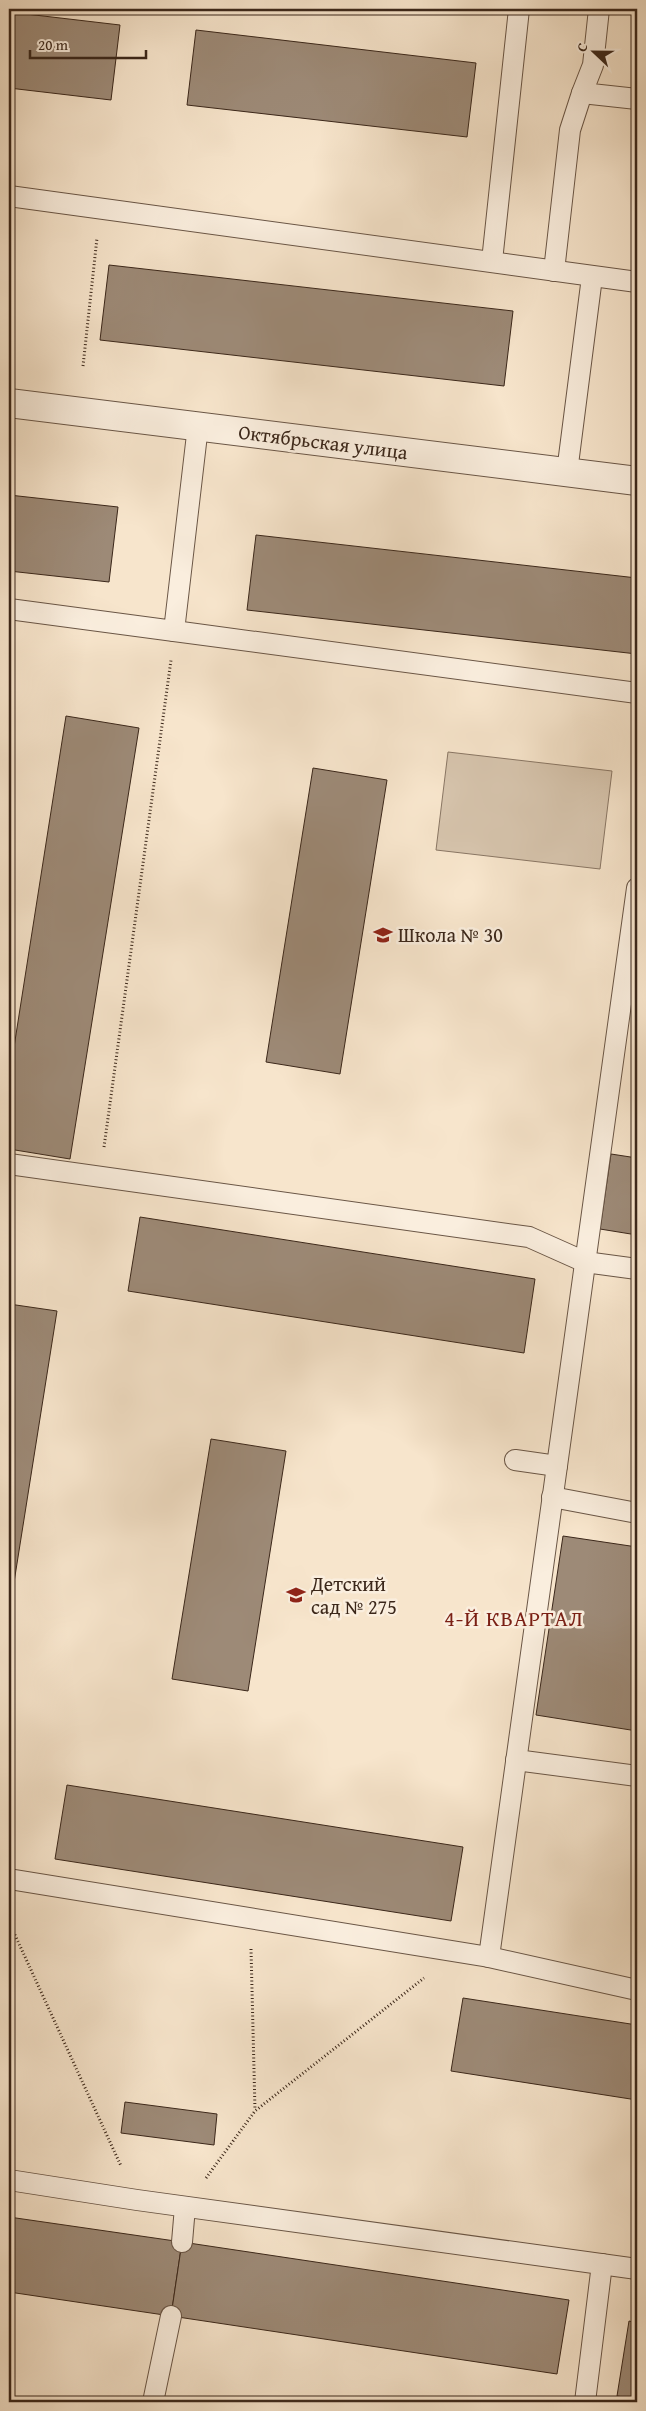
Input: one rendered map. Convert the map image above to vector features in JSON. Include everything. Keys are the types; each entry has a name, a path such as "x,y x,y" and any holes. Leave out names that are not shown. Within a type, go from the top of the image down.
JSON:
{"street":[{"name":"Октябрьская улица","path":"9,403 637,481"}],"lane":[{"path":"492,261 519,9"},
{"path":"554,271 570,130 592,65 599,9"},
{"path":"582,93 637,99"},
{"path":"9,196 637,282"},
{"path":"566,472 592,277"},
{"path":"174,631 198,426"},
{"path":"9,609 637,693"},
{"path":"489,1957 637,888"},
{"path":"9,1164 529,1237 585,1262 637,1269"},
{"path":"515,1460 557,1466"},
{"path":"552,1497 637,1513"},
{"path":"516,1760 637,1776"},
{"path":"9,1879 489,1957 637,1990"},
{"path":"9,2180 185,2207 637,2269"},
{"path":"182,2242 185,2207"},
{"path":"585,2402 602,2264"},
{"path":"153,2402 171,2316"}],"path":[{"path":"83,366 100,208"},
{"path":"100,1177 174,631"},
{"path":"250,1918 255,2111"},
{"path":"9,1922 136,2200"},
{"path":"185,2207 255,2111 456,1952"}],"shaded area":[{"path":"448,752 612,771 600,869 436,850"}],"building":[{"path":"9,12 120,25 111,100 9,88"},
{"path":"196,30 476,63 467,137 187,105"},
{"path":"109,265 513,311 504,386 100,340"},
{"path":"9,495 118,507 109,582 9,571"},
{"path":"256,535 637,578 637,654 247,610"},
{"path":"66,716 139,728 70,1159 9,1149 9,1079"},
{"path":"313,768 387,780 340,1074 266,1062"},
{"path":"611,1154 637,1158 637,1235 600,1229"},
{"path":"140,1217 535,1279 524,1353 128,1291"},
{"path":"9,1304 57,1311 9,1614"},
{"path":"211,1439 286,1451 248,1691 172,1679"},
{"path":"563,1536 637,1547 637,1731 536,1715"},
{"path":"67,1785 463,1847 451,1921 55,1859"},
{"path":"463,1998 637,2025 637,2100 451,2071"},
{"path":"125,2102 217,2114 214,2145 121,2133"},
{"path":"9,2217 182,2242 171,2316 9,2292"},
{"path":"182,2242 569,2300 557,2374 171,2316"},
{"path":"629,2321 637,2323 637,2399 617,2396"}],"place":[{"name":"Школа № 30","path":"383,935"},
{"name":"Детский сад № 275","path":"296,1595"}],"district":[{"name":"4-Й КВАРТАЛ","path":"514,1618"}]}
